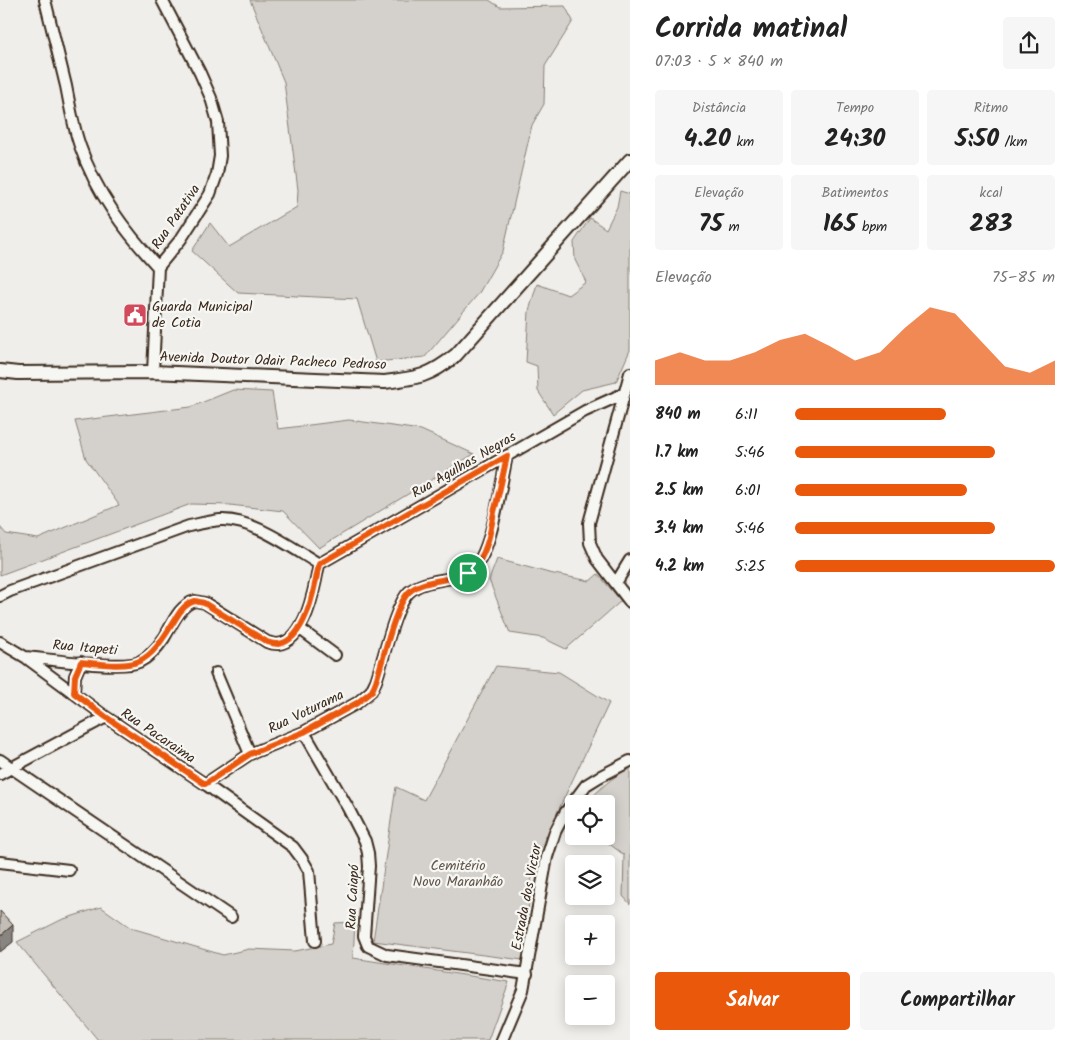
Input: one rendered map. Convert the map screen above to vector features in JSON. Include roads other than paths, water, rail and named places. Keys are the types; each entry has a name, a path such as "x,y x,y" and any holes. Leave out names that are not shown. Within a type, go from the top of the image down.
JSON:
{"main road":[{"name":"Avenida Doutor Odair Pacheco Pedroso","path":"0,371 18,373 153,372 384,382 417,378 432,373 456,355 630,160"}],"street":[{"path":"45,0 75,128 86,162 117,219 131,238 158,267"},
{"name":"Rua Patativa","path":"153,372 158,267 181,239 210,194 217,174 220,156 218,122 211,98 162,0"},
{"path":"630,373 589,523 590,544 597,559 630,602"},
{"name":"Rua Agulhas Negras","path":"319,564 585,411 625,393"},
{"name":"Rua Voturama","path":"205,784 250,754 304,732 357,703 372,691 398,608 409,592 425,584 468,573 478,564 486,548 507,456"},
{"path":"0,596 189,526 220,520 245,524 258,529 319,564 315,585 300,629 335,655"},
{"path":"616,583 630,560"},
{"name":"Rua Itapeti","path":"25,657 118,666 138,663 146,658 162,640 184,607 195,601 204,603 267,642 277,644 284,642 300,629"},
{"name":"Rua Pacaraima","path":"0,642 25,657 106,717 205,784 293,848 309,871 315,941"},
{"path":"74,693 75,676 81,662"},
{"path":"216,673 250,754"},
{"path":"0,774 106,717"},
{"name":"Rua Caiapó","path":"304,732 365,841 369,866 364,936 368,946 387,955 527,974"},
{"path":"0,760 231,917"},
{"name":"Estrada dos Victor","path":"502,1040 516,1010 527,974 545,866 555,832 565,813 586,786 630,761"},
{"path":"0,862 69,870"}],"place":[{"name":"Guarda Municipal de Cotia","path":"135,315"}],"park label":[{"name":"Cemitério Novo Maranhão","path":"458,874"}]}
